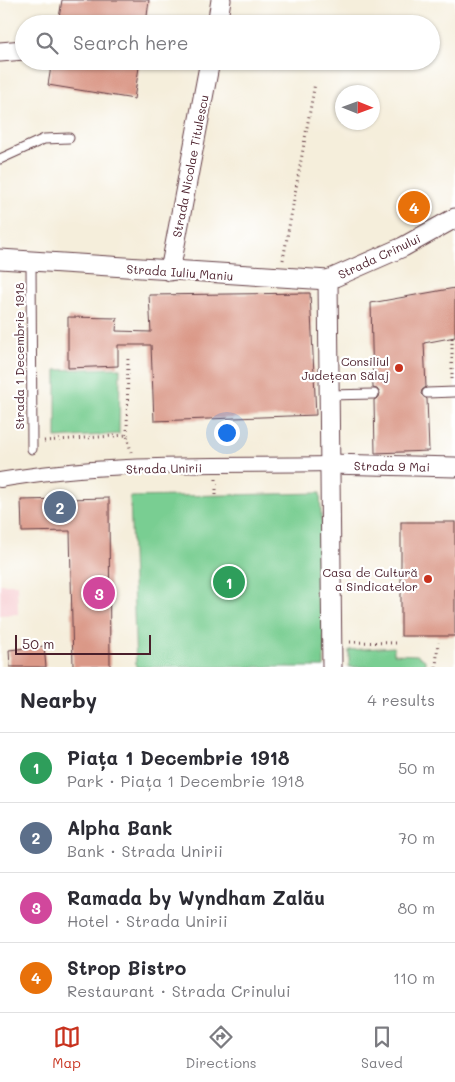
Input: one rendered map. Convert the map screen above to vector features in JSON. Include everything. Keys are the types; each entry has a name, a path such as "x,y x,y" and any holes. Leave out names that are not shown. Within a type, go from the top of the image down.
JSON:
{"street":[{"path":"218,15 221,0"},
{"path":"0,52 15,51"},
{"name":"Strada Nicolae Titulescu","path":"170,271 208,70"},
{"name":"Strada Crinului","path":"328,280 403,247 455,218"},
{"name":"Strada Iuliu Maniu","path":"0,260 328,280"},
{"path":"328,280 332,667"},
{"name":"Strada 9 Mai","path":"329,464 455,467"},
{"name":"Strada Unirii","path":"0,480 31,474 135,468 329,464"}],"lane":[{"path":"0,159 44,139 68,138"},
{"name":"Strada 1 Decembrie 1918","path":"31,263 32,445"},
{"path":"427,393 454,392"},
{"path":"329,396 374,394"}],"path":[{"path":"279,278 315,84"},
{"path":"452,338 454,392"},
{"path":"128,356 127,435 135,468"},
{"path":"32,445 127,435"},
{"path":"332,642 396,643"},
{"path":"436,667 438,642"}],"shaded area":[{"path":"0,584 17,584 18,614 0,615"}],"green space":[{"path":"120,368 119,434 56,438 56,370"},
{"path":"320,493 324,570 324,667 136,667 130,497"},
{"path":"394,647 394,654 417,655 425,660 425,667 349,667 349,650"}],"building":[{"path":"62,0 149,0 147,15 60,15"},
{"path":"50,70 139,70 134,99 48,85"},
{"name":"Consiliul Județean Sălaj","path":"455,288 455,337 424,343 426,387 422,390 421,394 427,399 429,451 375,453 374,400 379,397 380,393 377,389 373,388 371,303"},
{"path":"310,293 316,415 154,421 151,345 118,345 118,366 68,368 68,317 117,318 116,331 151,332 149,295"},
{"path":"109,498 110,667 73,667 70,531 22,532 21,500"},
{"name":"Casa de Cultură a Sindicatelor","path":"401,522 455,522 455,636 401,636"},
{"path":"44,646 46,667 10,667 9,650"}],"place":[{"name":"Strop Bistro","path":"414,207"},
{"name":"Consiliul Județean Sălaj","path":"399,368"},
{"name":"Alpha Bank","path":"60,507"},
{"name":"Casa de Cultură a Sindicatelor","path":"428,579"},
{"name":"Piața 1 Decembrie 1918","path":"229,582"},
{"name":"Ramada by Wyndham Zalău","path":"99,593"}]}
